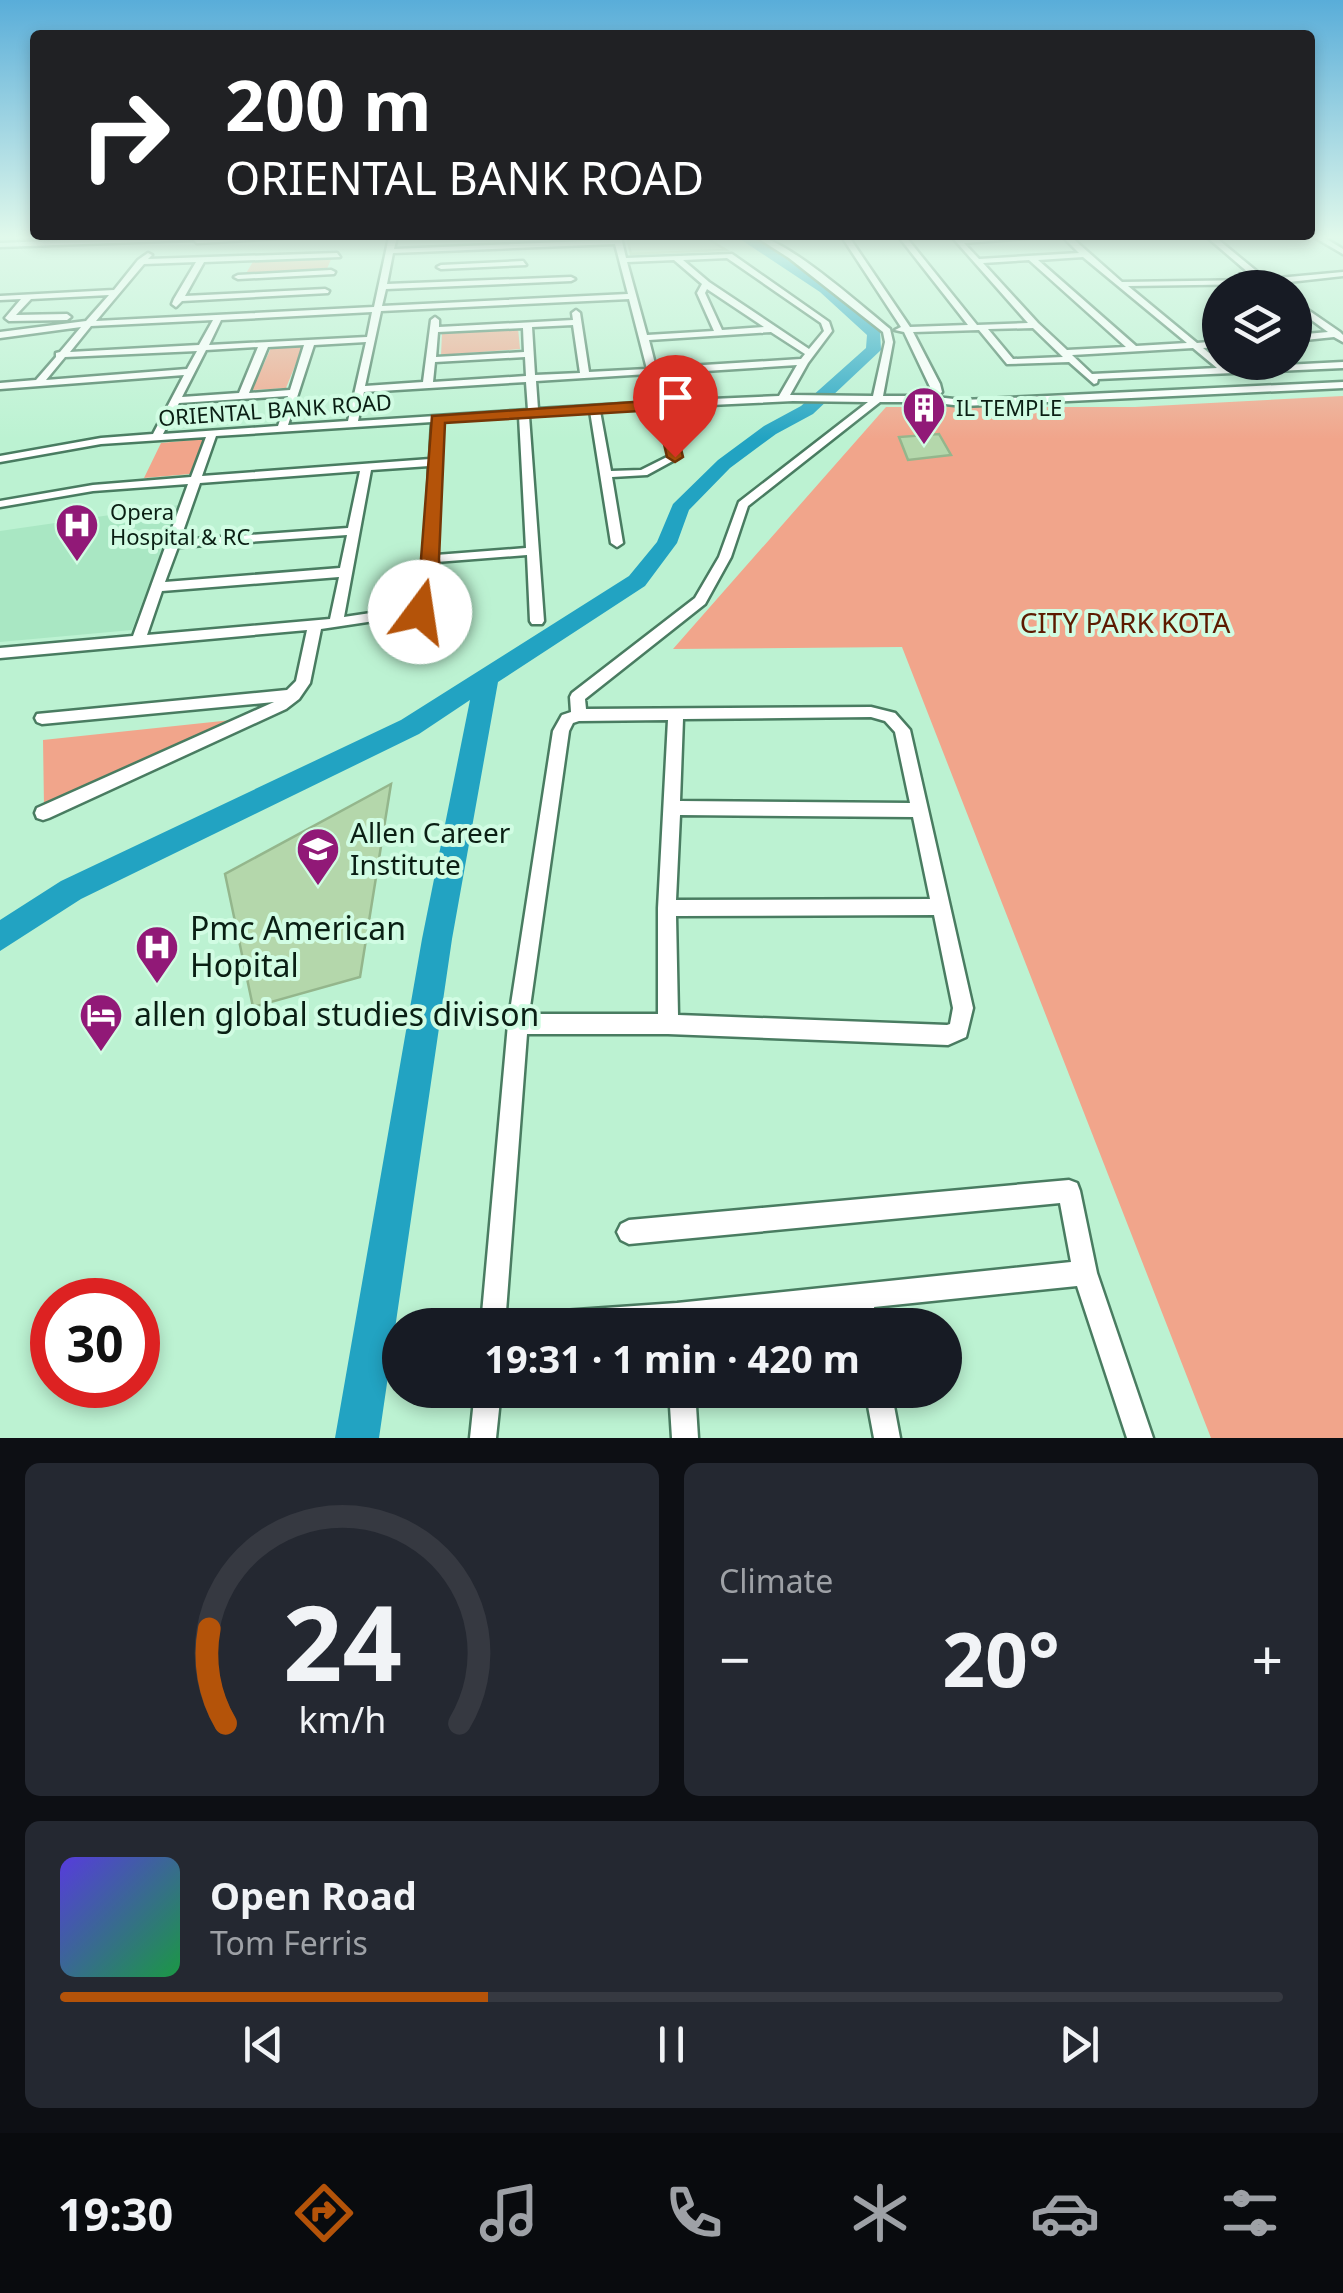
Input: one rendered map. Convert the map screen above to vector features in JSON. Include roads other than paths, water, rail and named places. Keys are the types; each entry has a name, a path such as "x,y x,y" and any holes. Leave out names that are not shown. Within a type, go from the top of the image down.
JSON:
{"street":[{"path":"21,304 10,318 168,320 480,304"},
{"path":"45,318 59,304"},
{"path":"40,381 105,304"},
{"path":"168,320 175,304"},
{"path":"318,312 321,304"},
{"path":"352,424 379,304"},
{"path":"575,304 585,375"},
{"path":"606,474 644,473 675,457 636,304"},
{"path":"706,304 719,334"},
{"path":"736,304 806,357"},
{"path":"788,398 806,357 828,331 826,322 800,304"},
{"path":"854,304 884,328 909,333 1035,325"},
{"path":"887,304 909,333 935,384 937,392 927,399"},
{"path":"958,304 1010,362 1202,346"},
{"path":"1016,304 1104,391"},
{"path":"1083,304 1134,349"},
{"path":"1146,304 1202,351"},
{"path":"428,385 436,306"},
{"path":"867,314 892,312"},
{"path":"1312,316 1340,337"},
{"path":"156,438 218,318"},
{"path":"0,336 91,320"},
{"path":"434,330 577,322"},
{"path":"527,325 537,621"},
{"path":"579,715 577,697 700,602 725,557 743,504 877,399 889,342 884,328"},
{"path":"645,338 774,329"},
{"path":"889,342 909,333"},
{"path":"1312,338 1340,337"},
{"path":"59,356 371,339"},
{"path":"282,429 310,342"},
{"path":"243,396 264,345"},
{"path":"430,360 529,354"},
{"path":"360,389 654,371 806,357"},
{"path":"1312,366 1343,365"},
{"path":"1089,377 1202,371"},
{"path":"0,386 189,372"},
{"path":"1236,380 1240,384"},
{"path":"952,402 1343,381"},
{"path":"952,402 1343,381"},
{"path":"175,400 294,393"},
{"name":"ORIENTAL BANK ROAD","path":"0,459 82,444 595,409 788,398 952,402"},
{"path":"595,409 617,542"},
{"path":"0,653 336,623 429,609 438,419"},
{"path":"138,641 212,434"},
{"path":"0,504 93,488 196,478 435,462"},
{"path":"336,623 366,467"},
{"path":"173,544 354,531"},
{"path":"430,559 533,551"},
{"path":"158,587 346,572"},
{"path":"43,814 270,712 294,694 308,670 315,625"},
{"path":"42,718 294,694"},
{"path":"494,1308 518,1024 545,859 560,731 567,719 579,715 871,712 890,717 902,730 916,810 963,1008 960,1030 948,1035 668,1024 518,1024"},
{"path":"668,1024 667,908 676,714"},
{"path":"670,808 916,810"},
{"path":"667,908 938,907"},
{"path":"629,1232 1069,1191 1085,1273 1140,1438"},
{"path":"768,1308 1085,1273"},
{"path":"860,1296 862,1308"},
{"path":"483,1438 486,1408"},
{"path":"683,1408 684,1438"},
{"path":"881,1408 887,1438"}],"waterway":[{"path":"487,678 637,581 667,543 680,508 724,464 770,430 807,410 873,350 875,334 842,304"},
{"path":"0,937 71,890 410,727 487,678"},
{"path":"357,1438 437,939 487,678"}],"place":[{"name":"IL TEMPLE","path":"924,446"},
{"name":"Opera Hospital & RC","path":"77,563"},
{"name":"Allen Career Institute","path":"318,887"},
{"name":"Pmc American Hopital","path":"157,985"},
{"name":"allen global studies divison","path":"101,1053"}],"park label":[{"name":"CITY PARK KOTA","path":"1125,623"}]}
